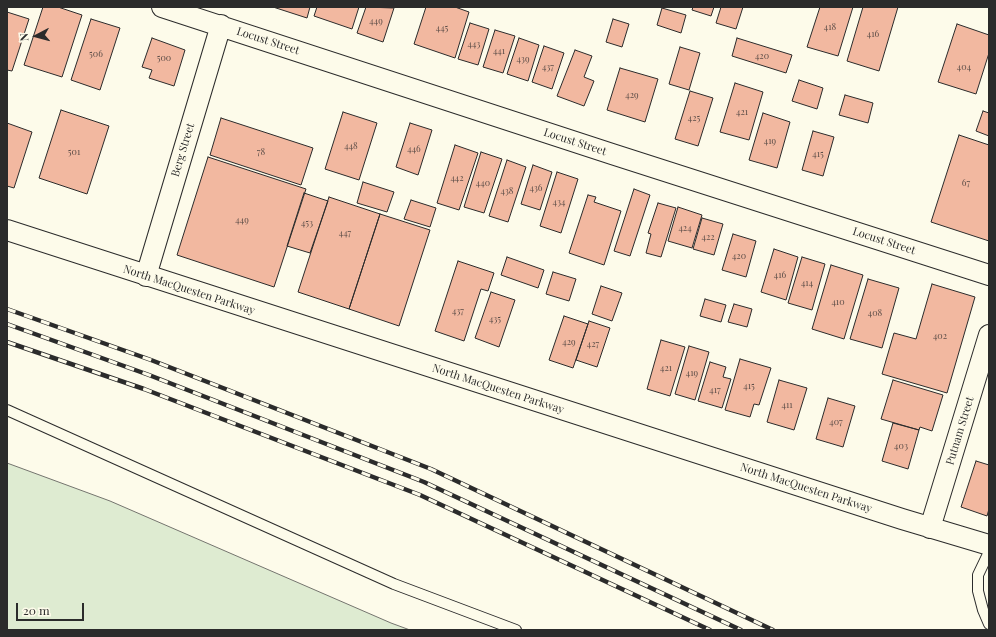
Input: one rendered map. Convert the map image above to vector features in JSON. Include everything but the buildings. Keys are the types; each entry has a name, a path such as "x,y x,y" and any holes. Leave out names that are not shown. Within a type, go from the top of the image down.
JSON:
{"street":[{"name":"Locust Street","path":"162,7 989,275"},
{"name":"Berg Street","path":"146,276 221,25"},
{"name":"North MacQuesten Parkway","path":"7,230 930,528 989,545"},
{"name":"Putnam Street","path":"930,528 989,335"}],"lane":[{"path":"7,410 394,584 516,630"},
{"path":"989,552 978,575 978,591 983,610 989,624"}],"green space":[{"path":"7,463 110,501 410,630 7,630"}],"railway":[{"path":"7,309 151,360 431,469 773,630"},
{"path":"7,324 149,375 424,482 741,630"},
{"path":"7,342 144,389 420,495 710,630"}]}
